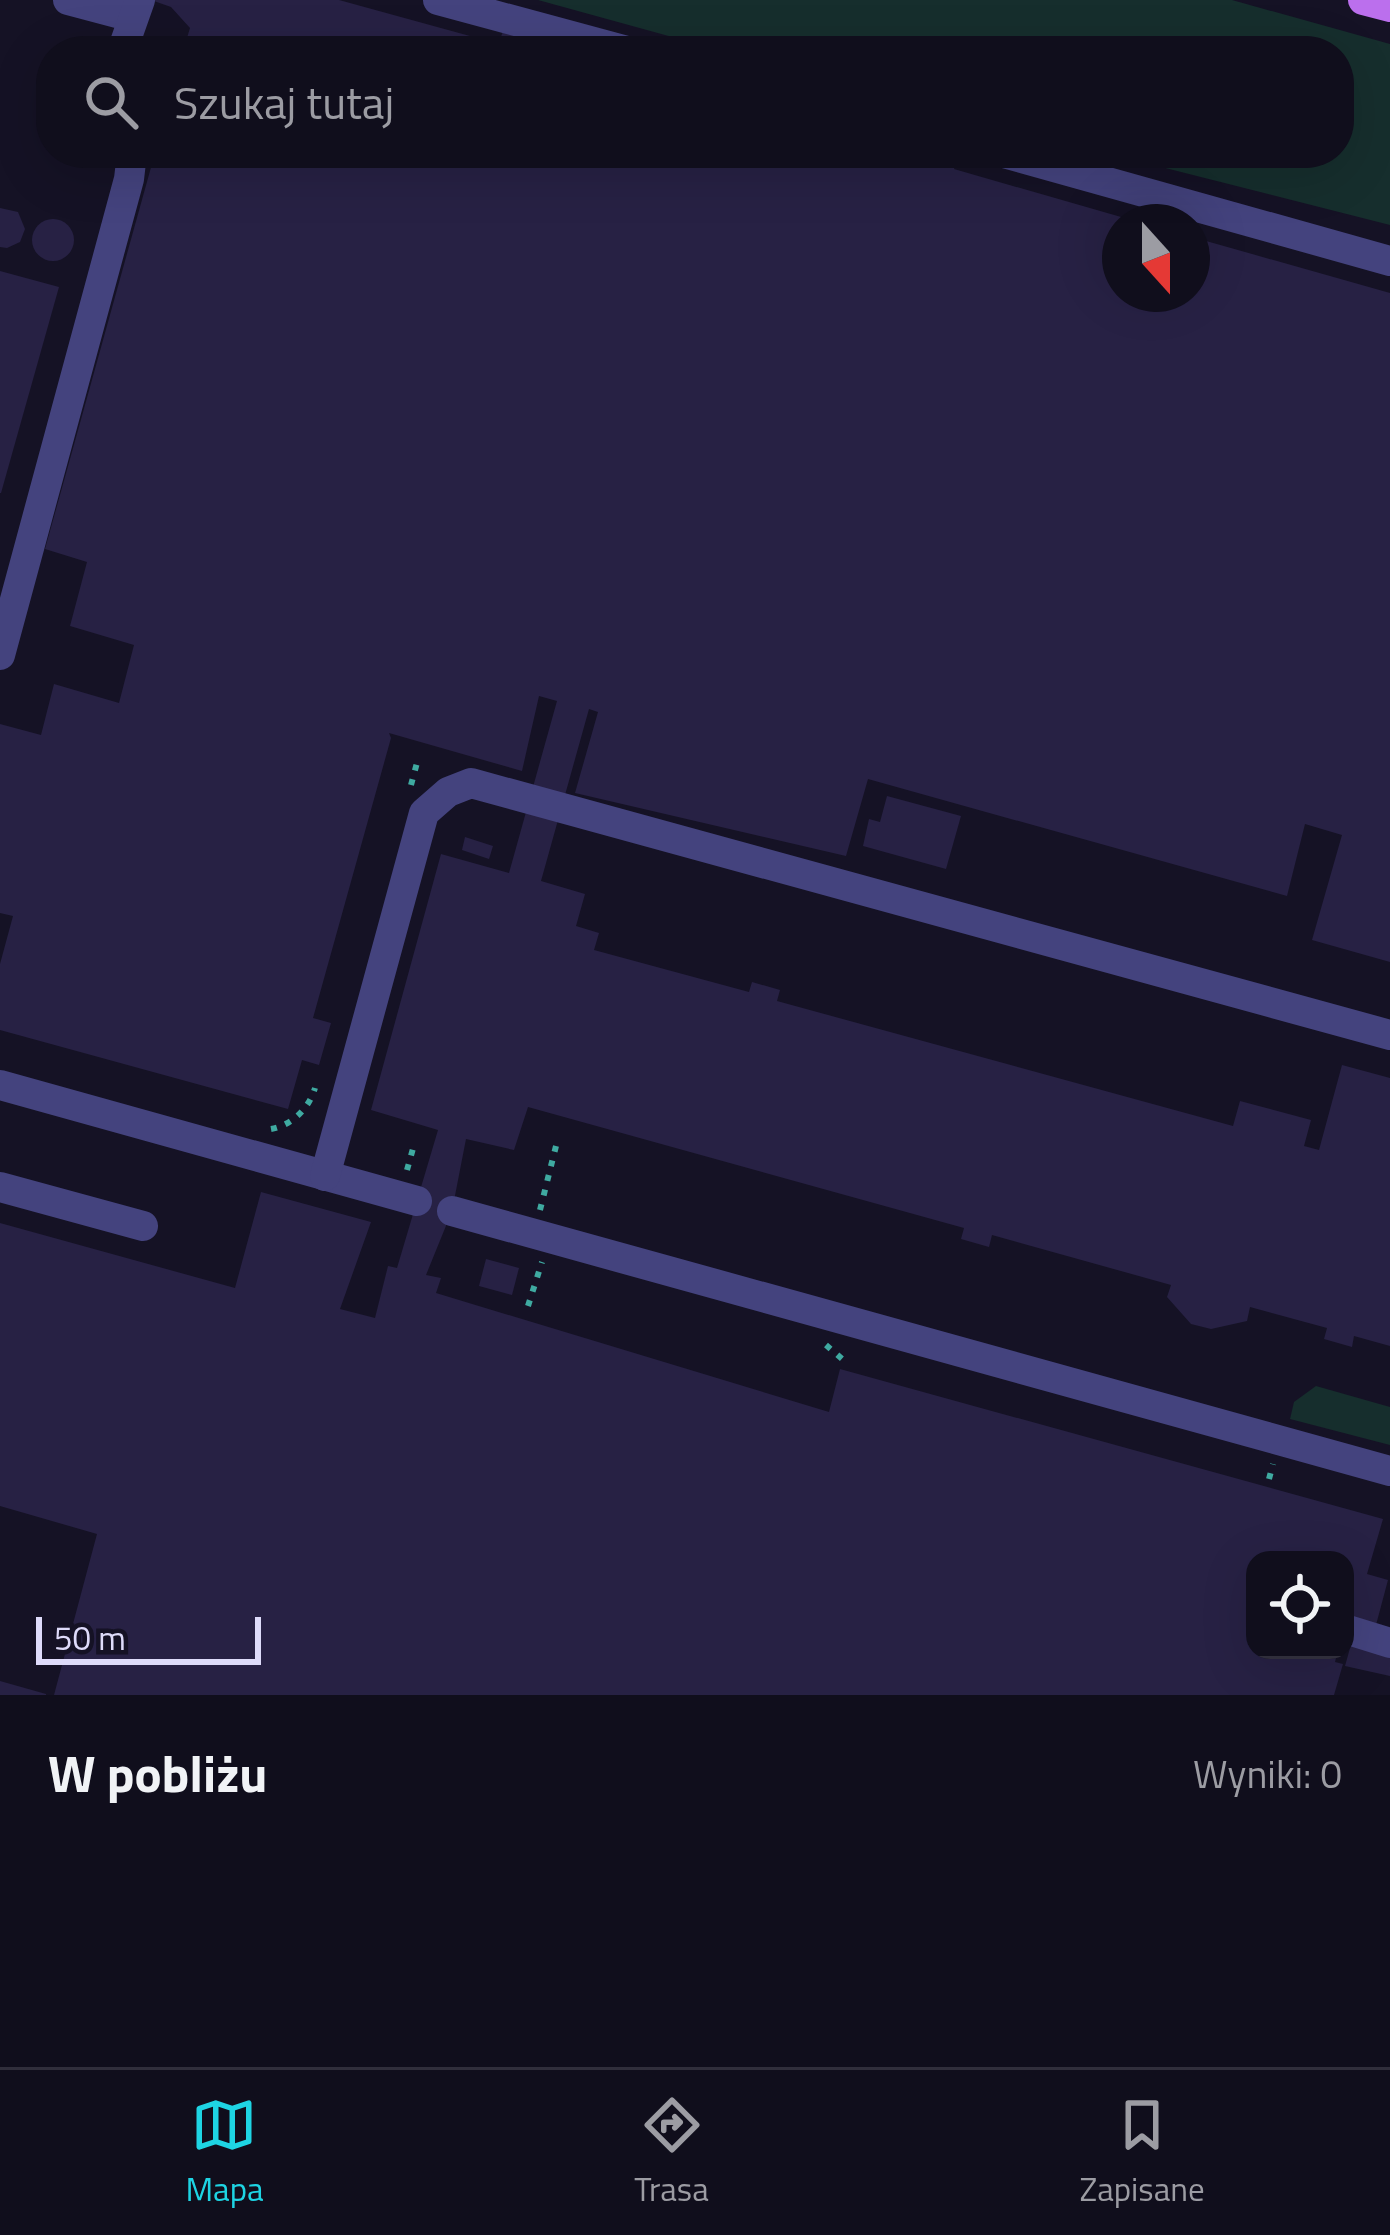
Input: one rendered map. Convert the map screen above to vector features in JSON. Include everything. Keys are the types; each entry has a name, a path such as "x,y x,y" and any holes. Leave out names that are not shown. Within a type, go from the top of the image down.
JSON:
{"main road":[{"path":"1363,0 1390,8"}],"lane":[{"path":"68,0 136,8"},
{"path":"438,0 571,36"},
{"path":"0,655 130,168"},
{"path":"1058,168 1390,261"},
{"path":"325,1176 424,813 448,792 471,783 1390,1035"},
{"path":"0,1084 325,1176 411,1188"},
{"path":"0,1187 143,1226"},
{"path":"452,1211 1390,1471"},
{"path":"1354,1632 1390,1642"}],"path":[{"path":"539,1214 558,1138"},
{"path":"411,1188 414,1145"}],"green space":[{"path":"538,0 1232,0 1390,44 1390,225 1165,168 1354,168 1354,36 669,36"},
{"path":"1316,1386 1390,1407 1390,1445 1290,1419 1294,1402"}],"building":[{"path":"151,0 339,0 470,36 188,36 190,28 171,7"},
{"path":"504,27 529,36 501,36"},
{"path":"151,168 954,168 1102,212 1102,312 1210,312 1210,242 1390,293 1390,962 1312,940 1342,835 1305,824 1287,896 868,779 846,856 575,793 598,712 589,709 541,881 585,894 576,926 599,933 594,950 749,992 752,982 780,990 777,1001 1233,1126 1240,1101 1311,1120 1304,1146 1319,1150 1342,1065 1390,1078 1390,1346 1354,1336 1352,1347 1324,1339 1327,1328 1250,1307 1247,1321 1211,1329 1191,1324 1167,1297 1171,1285 992,1235 989,1247 961,1239 964,1228 528,1107 514,1150 466,1139 452,1211 426,1275 441,1278 436,1293 829,1412 840,1369 1383,1519 1367,1574 1388,1580 1376,1625 1354,1619 1354,1551 1246,1551 1246,1659 1336,1659 1343,1664 1334,1695 54,1695 97,1534 0,1506 0,1223 235,1288 261,1192 371,1222 340,1309 375,1318 388,1266 397,1268 438,1130 371,1110 441,854 509,873 557,701 539,696 522,771 389,733 313,1018 331,1023 319,1065 302,1060 288,1109 0,1030 0,964 13,916 0,913 0,724 41,735 54,684 119,703 134,645 70,626 87,562 45,549"},
{"path":"0,208 18,212 25,229 20,242 7,248 0,247"},
{"path":"53,219 68,225 74,240 68,255 53,261 38,255 32,240 38,225"},
{"path":"0,271 59,287 1,493 0,493"},
{"path":"887,796 961,816 946,869 863,846 869,819 880,822"},
{"path":"465,837 493,846 489,859 462,850"},
{"path":"486,1259 519,1268 512,1295 479,1286"},
{"path":"1354,1642 1390,1652 1390,1676 1345,1666 1347,1659 1354,1659"},
{"path":"0,1681 46,1694 46,1695 0,1695"}]}
